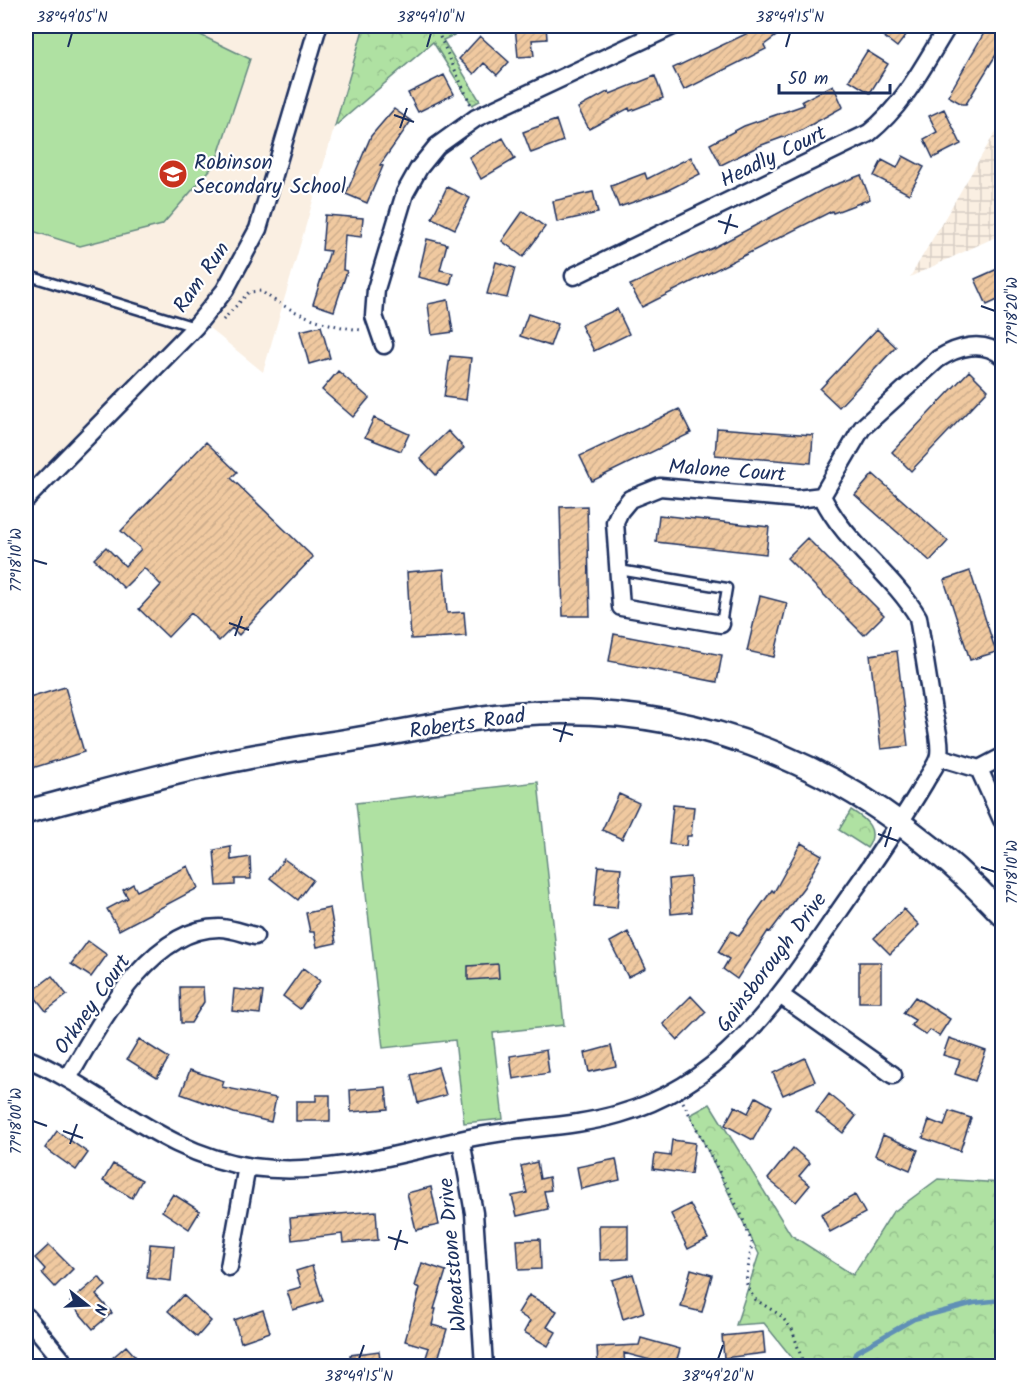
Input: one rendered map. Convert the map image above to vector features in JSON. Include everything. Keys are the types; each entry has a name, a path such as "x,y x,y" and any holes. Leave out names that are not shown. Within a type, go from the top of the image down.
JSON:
{"main road":[{"name":"Roberts Road","path":"26,812 245,758 478,719 556,713 651,720 746,742 828,777 901,824 943,856 1002,914"}],"street":[{"name":"Ram Run","path":"26,499 195,327 225,290 258,229 318,26"},
{"path":"382,338 374,316 376,289 405,193 419,168 437,146 478,118 673,26"},
{"name":"Headly Court","path":"574,276 869,133 887,118 907,93 948,26"},
{"path":"1002,356 996,350 980,346 951,351 938,359 862,428 822,496 831,514 907,599 918,617 939,757 979,769 1002,757"},
{"name":"Malone Court","path":"721,624 621,607 615,522 620,511 630,499 645,490 660,487 797,498 822,496"},
{"name":"Gainsborough Drive","path":"26,1058 68,1078 158,1136 199,1154 248,1166 302,1169 342,1166 525,1127 598,1119 645,1105 677,1091 734,1049 780,995 901,824 939,757"},
{"path":"979,769 1001,814"},
{"name":"Orkney Court","path":"68,1078 126,988 142,968 163,950 188,936 212,929 228,929 255,936"},
{"path":"780,995 893,1075"},
{"name":"Wheatstone Drive","path":"461,1140 474,1213 484,1366"},
{"path":"229,1267 248,1166"},
{"path":"26,1316 68,1366"}],"lane":[{"path":"26,274 195,327"},
{"path":"619,570 727,588 721,624"}],"path":[{"path":"435,26 436,34 478,118"},
{"path":"223,320 249,292 261,291 281,307 382,338"},
{"path":"677,1091 741,1214 752,1243 746,1282 750,1292 756,1300 780,1315 792,1329 804,1366"}],"shaded area":[{"name":"Robinson Secondary School","path":"26,26 364,26 263,372 203,323 26,506"},
{"path":"1002,121 1002,234 910,277 916,267"}],"green space":[{"path":"26,26 182,26 250,59 215,164 162,225 80,246 26,229"},
{"path":"364,26 474,26 443,40 480,101 472,105 433,42 335,126"},
{"path":"538,782 564,1025 493,1033 503,1119 464,1123 455,1040 383,1048 356,803"},
{"path":"851,810 862,817 872,830 871,842 867,848 839,830"},
{"path":"710,1104 791,1235 853,1275 892,1213 938,1179 1002,1183 1002,1366 796,1366 797,1364 764,1323 736,1325 759,1254 690,1115"}],"building":[{"path":"515,26 546,26 547,39 532,40 534,56 518,57"},
{"path":"763,26 790,26 764,45 766,49 684,90 673,68"},
{"path":"885,26 913,26 897,47 879,33"},
{"path":"988,26 1002,26 1002,45 966,104 962,104 948,96"},
{"path":"480,36 509,62 497,75 484,63 474,74 459,59"},
{"path":"867,51 888,64 870,93 849,80"},
{"path":"444,75 454,94 418,112 408,93"},
{"path":"655,76 663,98 630,111 629,108 589,129 578,108 609,91 610,94"},
{"path":"833,85 843,107 800,131 759,146 721,165 710,144 744,126 804,105 802,101"},
{"path":"394,109 411,121 380,165 383,166 367,203 346,194 371,136"},
{"path":"944,109 961,144 933,158 924,139 937,132 929,116"},
{"path":"556,120 563,141 531,153 523,132"},
{"path":"503,138 515,159 481,179 469,157"},
{"path":"903,156 924,167 909,194 874,176 882,160 897,168"},
{"path":"691,157 700,174 668,190 619,207 611,186 645,173 647,179"},
{"path":"861,175 870,199 833,213 832,211 642,307 630,285 713,248 824,189"},
{"path":"447,187 470,198 455,229 432,218"},
{"path":"593,192 598,213 557,222 553,201"},
{"path":"523,211 545,227 523,257 502,241"},
{"path":"325,215 363,218 361,237 345,235 343,270 347,271 334,311 313,304 330,251 322,250"},
{"path":"427,239 447,244 440,270 453,273 450,285 418,277"},
{"path":"496,262 515,268 507,298 487,294"},
{"path":"1002,267 1002,298 987,305 975,279"},
{"path":"448,300 453,332 432,335 428,304"},
{"path":"617,309 629,334 594,351 581,325"},
{"path":"528,314 558,324 550,346 520,336"},
{"path":"321,326 330,358 309,364 300,331"},
{"path":"877,329 896,347 839,407 820,389"},
{"path":"450,356 471,358 466,400 444,397"},
{"path":"338,371 369,398 353,417 322,390"},
{"path":"969,371 988,390 911,471 892,452"},
{"path":"679,409 691,433 592,481 580,456"},
{"path":"374,418 409,434 401,451 365,437"},
{"path":"717,428 813,435 811,463 715,455"},
{"path":"448,431 464,448 436,475 420,458"},
{"path":"206,442 237,472 231,478 313,557 239,635 232,628 219,641 191,613 168,637 139,609 161,585 144,568 124,588 94,559 106,547 125,566 141,549 121,531"},
{"path":"873,474 948,541 930,561 855,495"},
{"path":"587,506 590,616 563,616 560,507"},
{"path":"659,515 769,527 766,554 656,542"},
{"path":"807,538 884,615 864,635 787,558"},
{"path":"444,569 447,613 464,612 466,636 411,639 407,572"},
{"path":"970,571 996,652 970,660 944,580"},
{"path":"760,596 787,603 774,657 747,651"},
{"path":"614,634 722,655 717,682 609,661"},
{"path":"897,651 908,746 881,749 870,655"},
{"path":"65,687 84,752 26,770 26,699"},
{"path":"619,794 639,803 622,839 602,830"},
{"path":"673,805 694,807 691,836 687,836 686,846 669,844"},
{"path":"801,843 822,855 804,887 770,932 768,931 737,979 723,969 729,959 718,952 731,931 739,936 772,890 774,892"},
{"path":"231,847 231,860 250,857 251,879 235,879 235,885 217,886 214,850"},
{"path":"284,859 313,880 298,900 270,878"},
{"path":"188,866 198,888 119,930 107,909 128,898 123,890 133,884 137,891"},
{"path":"598,866 621,868 617,908 594,906"},
{"path":"690,877 692,912 671,914 669,879"},
{"path":"330,908 336,943 317,947 314,932 310,932 306,913"},
{"path":"904,909 919,925 890,954 874,938"},
{"path":"628,932 646,968 628,977 610,942"},
{"path":"88,941 107,955 91,977 71,964"},
{"path":"859,962 881,962 881,1002 859,1002"},
{"path":"498,964 499,978 468,980 468,966"},
{"path":"303,968 320,981 300,1009 283,996"},
{"path":"52,976 67,995 46,1011 31,992"},
{"path":"180,987 203,987 204,1002 191,1023 181,1023"},
{"path":"234,989 263,992 260,1014 232,1011"},
{"path":"691,996 706,1012 678,1040 663,1024"},
{"path":"915,997 950,1019 939,1036 930,1030 926,1035 911,1025 915,1020 903,1013"},
{"path":"949,1038 986,1051 975,1081 955,1074 960,1060 943,1055"},
{"path":"139,1039 169,1058 157,1078 127,1059"},
{"path":"611,1046 616,1066 589,1072 585,1053"},
{"path":"546,1050 549,1073 513,1079 510,1056"},
{"path":"805,1058 815,1081 783,1095 773,1073"},
{"path":"438,1067 446,1095 418,1103 411,1075"},
{"path":"190,1070 224,1081 222,1087 276,1098 271,1122 234,1113 181,1094"},
{"path":"386,1087 388,1109 351,1112 350,1090"},
{"path":"829,1094 856,1116 843,1133 816,1112"},
{"path":"316,1095 330,1095 330,1121 296,1121 296,1101 316,1101"},
{"path":"756,1097 772,1106 753,1140 725,1125 735,1106 748,1113"},
{"path":"949,1111 971,1118 960,1151 923,1138 929,1120 944,1126"},
{"path":"57,1131 88,1153 76,1170 45,1148"},
{"path":"883,1135 918,1150 910,1170 875,1155"},
{"path":"672,1140 695,1143 691,1174 653,1169 655,1154 670,1156"},
{"path":"793,1148 810,1163 799,1176 810,1185 796,1202 768,1179"},
{"path":"616,1159 620,1180 581,1189 577,1167"},
{"path":"537,1162 540,1179 549,1177 551,1190 544,1191 548,1209 517,1216 512,1196 527,1193 521,1166"},
{"path":"113,1164 142,1180 132,1198 103,1181"},
{"path":"431,1187 439,1225 416,1230 407,1193"},
{"path":"173,1194 200,1211 189,1229 162,1211"},
{"path":"855,1195 865,1213 830,1232 821,1214"},
{"path":"690,1204 708,1239 688,1249 671,1214"},
{"path":"376,1211 378,1240 343,1243 342,1234 292,1240 290,1218"},
{"path":"599,1225 628,1225 628,1259 600,1260"},
{"path":"540,1239 541,1269 519,1270 517,1240"},
{"path":"150,1244 174,1246 171,1281 147,1278"},
{"path":"49,1245 73,1269 55,1287 42,1273 45,1269 35,1258"},
{"path":"422,1263 446,1271 434,1309 436,1309 432,1325 447,1329 436,1366 423,1366 429,1348 405,1341 420,1288 415,1286"},
{"path":"312,1266 323,1301 293,1310 287,1291 301,1287 296,1271"},
{"path":"691,1269 712,1275 702,1312 681,1307"},
{"path":"633,1274 644,1312 623,1319 612,1280"},
{"path":"99,1277 106,1286 96,1295 112,1313 93,1329 70,1302"},
{"path":"183,1295 211,1321 197,1337 168,1311"},
{"path":"529,1295 557,1311 547,1327 556,1332 548,1346 524,1332 530,1321 518,1313"},
{"path":"263,1310 270,1332 241,1342 234,1320"},
{"path":"763,1332 765,1353 724,1358 722,1336"},
{"path":"641,1338 680,1349 675,1366 652,1366 654,1361 624,1353 625,1366 598,1366 597,1347 639,1345"},
{"path":"126,1346 144,1366 117,1366 111,1359"},
{"path":"379,1351 381,1366 352,1366 350,1355"}],"waterway":[{"path":"850,1366 856,1352 914,1319 974,1303 1002,1300"}],"place":[{"name":"Robinson Secondary School","path":"173,174"}]}
